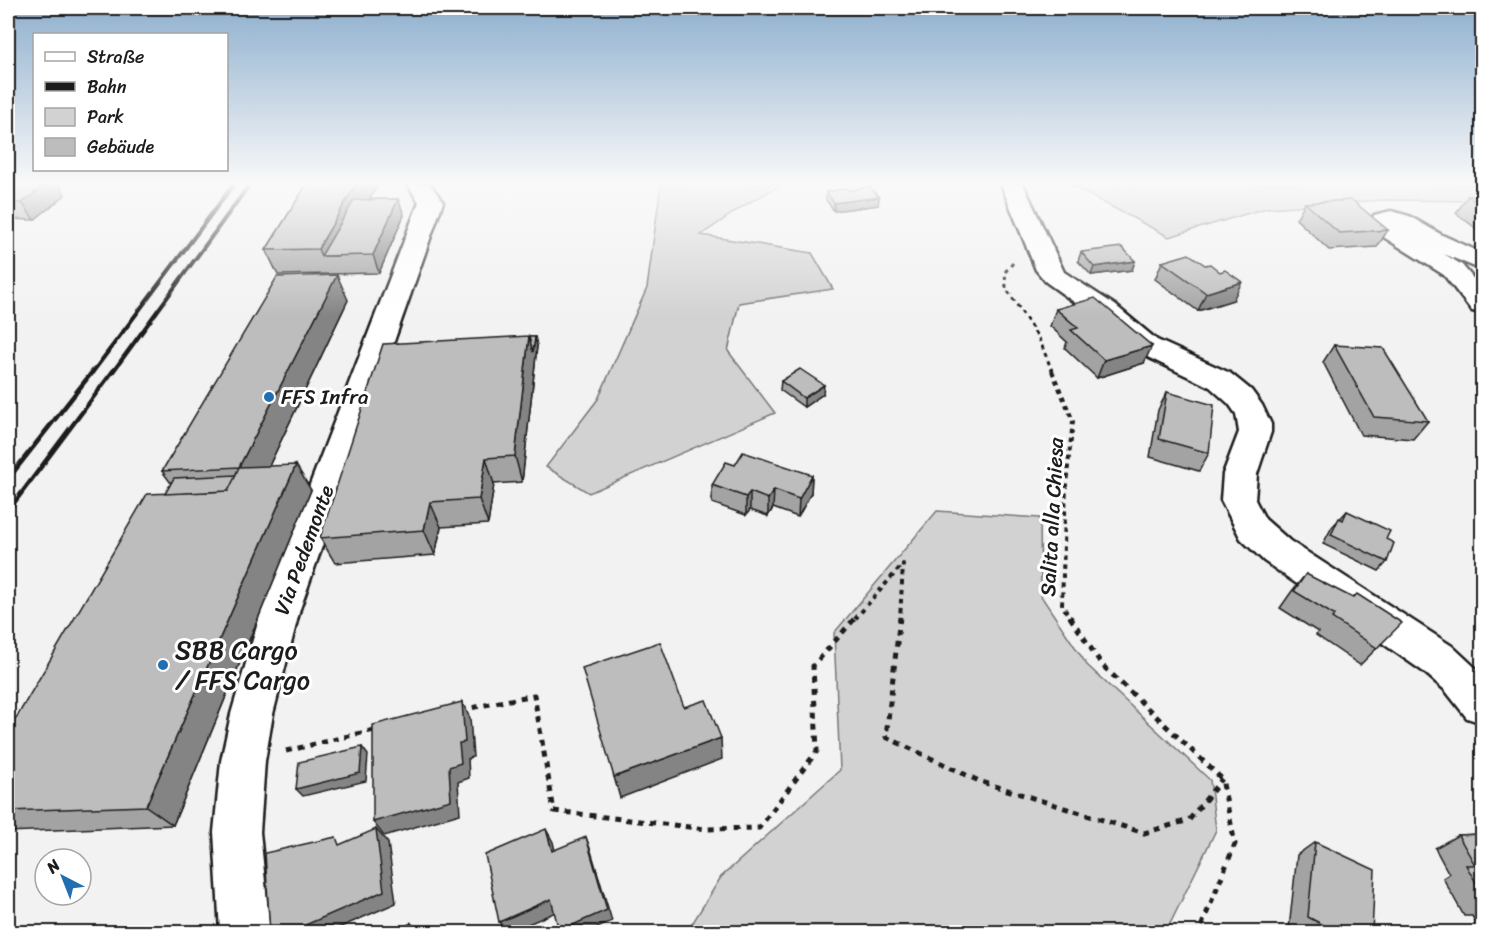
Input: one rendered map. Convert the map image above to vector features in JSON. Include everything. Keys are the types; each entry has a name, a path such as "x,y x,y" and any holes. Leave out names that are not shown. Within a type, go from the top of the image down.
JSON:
{"street":[{"name":"Via Pedemonte","path":"244,933 237,832 243,761 252,714 281,609 421,228"},
{"path":"1032,228 1049,270 1061,283 1106,311 1147,346 1220,380 1240,397 1251,412 1255,424 1255,432 1240,474 1238,500 1253,529 1277,551 1438,659 1459,677 1482,704"},
{"path":"1384,228 1453,270 1482,305"},
{"path":"1413,228 1439,243 1482,262"}],"path":[{"name":"Salita alla Chiesa","path":"1040,246 1014,261 1005,272 1006,288 1039,339 1073,421 1066,484 1062,604 1102,665 1222,780"},
{"path":"455,711 534,695 554,811 706,829 759,828 817,751 813,666 903,564 900,625 886,738 979,781 1144,833 1189,820 1222,780"},
{"path":"243,761 387,727"},
{"path":"1199,933 1235,844 1222,780"}],"green space":[{"path":"655,228 711,228 701,235 812,253 833,289 739,303 728,351 775,413 589,493 546,467 598,399 647,288"},
{"path":"1152,228 1200,228 1169,237"},
{"path":"937,511 1040,518 1041,596 1087,665 1210,780 1216,830 1166,932 687,932 721,877 840,770 834,633"}],"building":[{"path":"280,228 330,228 318,249 266,250"},
{"path":"338,228 385,228 373,255 321,256"},
{"path":"1333,228 1385,228 1388,230 1339,233"},
{"path":"1122,247 1135,261 1094,267 1081,252"},
{"path":"1189,254 1205,265 1210,264 1220,272 1225,270 1242,282 1206,293 1162,262"},
{"path":"337,275 239,467 162,471 277,277"},
{"path":"1095,298 1152,346 1104,360 1071,330 1078,328 1056,309"},
{"path":"529,336 515,456 486,458 479,499 430,502 424,530 320,538 383,344"},
{"path":"529,337 535,337 533,352"},
{"path":"1334,345 1383,348 1428,421 1374,417"},
{"path":"800,369 824,385 804,398 781,381"},
{"path":"1167,392 1214,405 1209,453 1159,439"},
{"path":"743,452 812,475 799,499 774,490 768,499 750,492 746,497 712,485 726,462 735,465"},
{"name":"SBB Cargo / FFS Cargo","path":"296,465 146,806 8,811 8,732 147,494 228,491 239,467"},
{"path":"236,475 228,491 165,494 174,478"},
{"path":"1347,511 1390,531 1386,539 1394,543 1387,562 1331,535 1339,518 1343,520"},
{"path":"1306,574 1353,598 1357,594 1402,623 1377,648 1332,618 1334,615 1294,591"},
{"path":"660,642 684,707 706,700 721,738 614,777 582,668"},
{"path":"462,702 465,742 459,743 461,763 449,767 451,800 373,822 373,725"},
{"path":"362,747 360,773 296,789 299,762"},
{"path":"376,829 384,891 287,933 270,933 265,853 336,837 339,845"},
{"path":"546,829 552,851 586,837 607,910 559,931 551,899 499,922 485,855"},
{"path":"1482,834 1482,893 1466,865 1475,865 1458,835"},
{"path":"1315,842 1375,870 1372,933 1339,933 1308,917"},
{"path":"411,923 413,933 391,933"}],"railway":[{"path":"92,373 201,228"},
{"path":"112,373 218,228"},
{"path":"8,479 93,371"},
{"path":"8,511 113,371"}],"place":[{"name":"FFS Infra","path":"269,397"},
{"name":"SBB Cargo / FFS Cargo","path":"163,665"}]}
